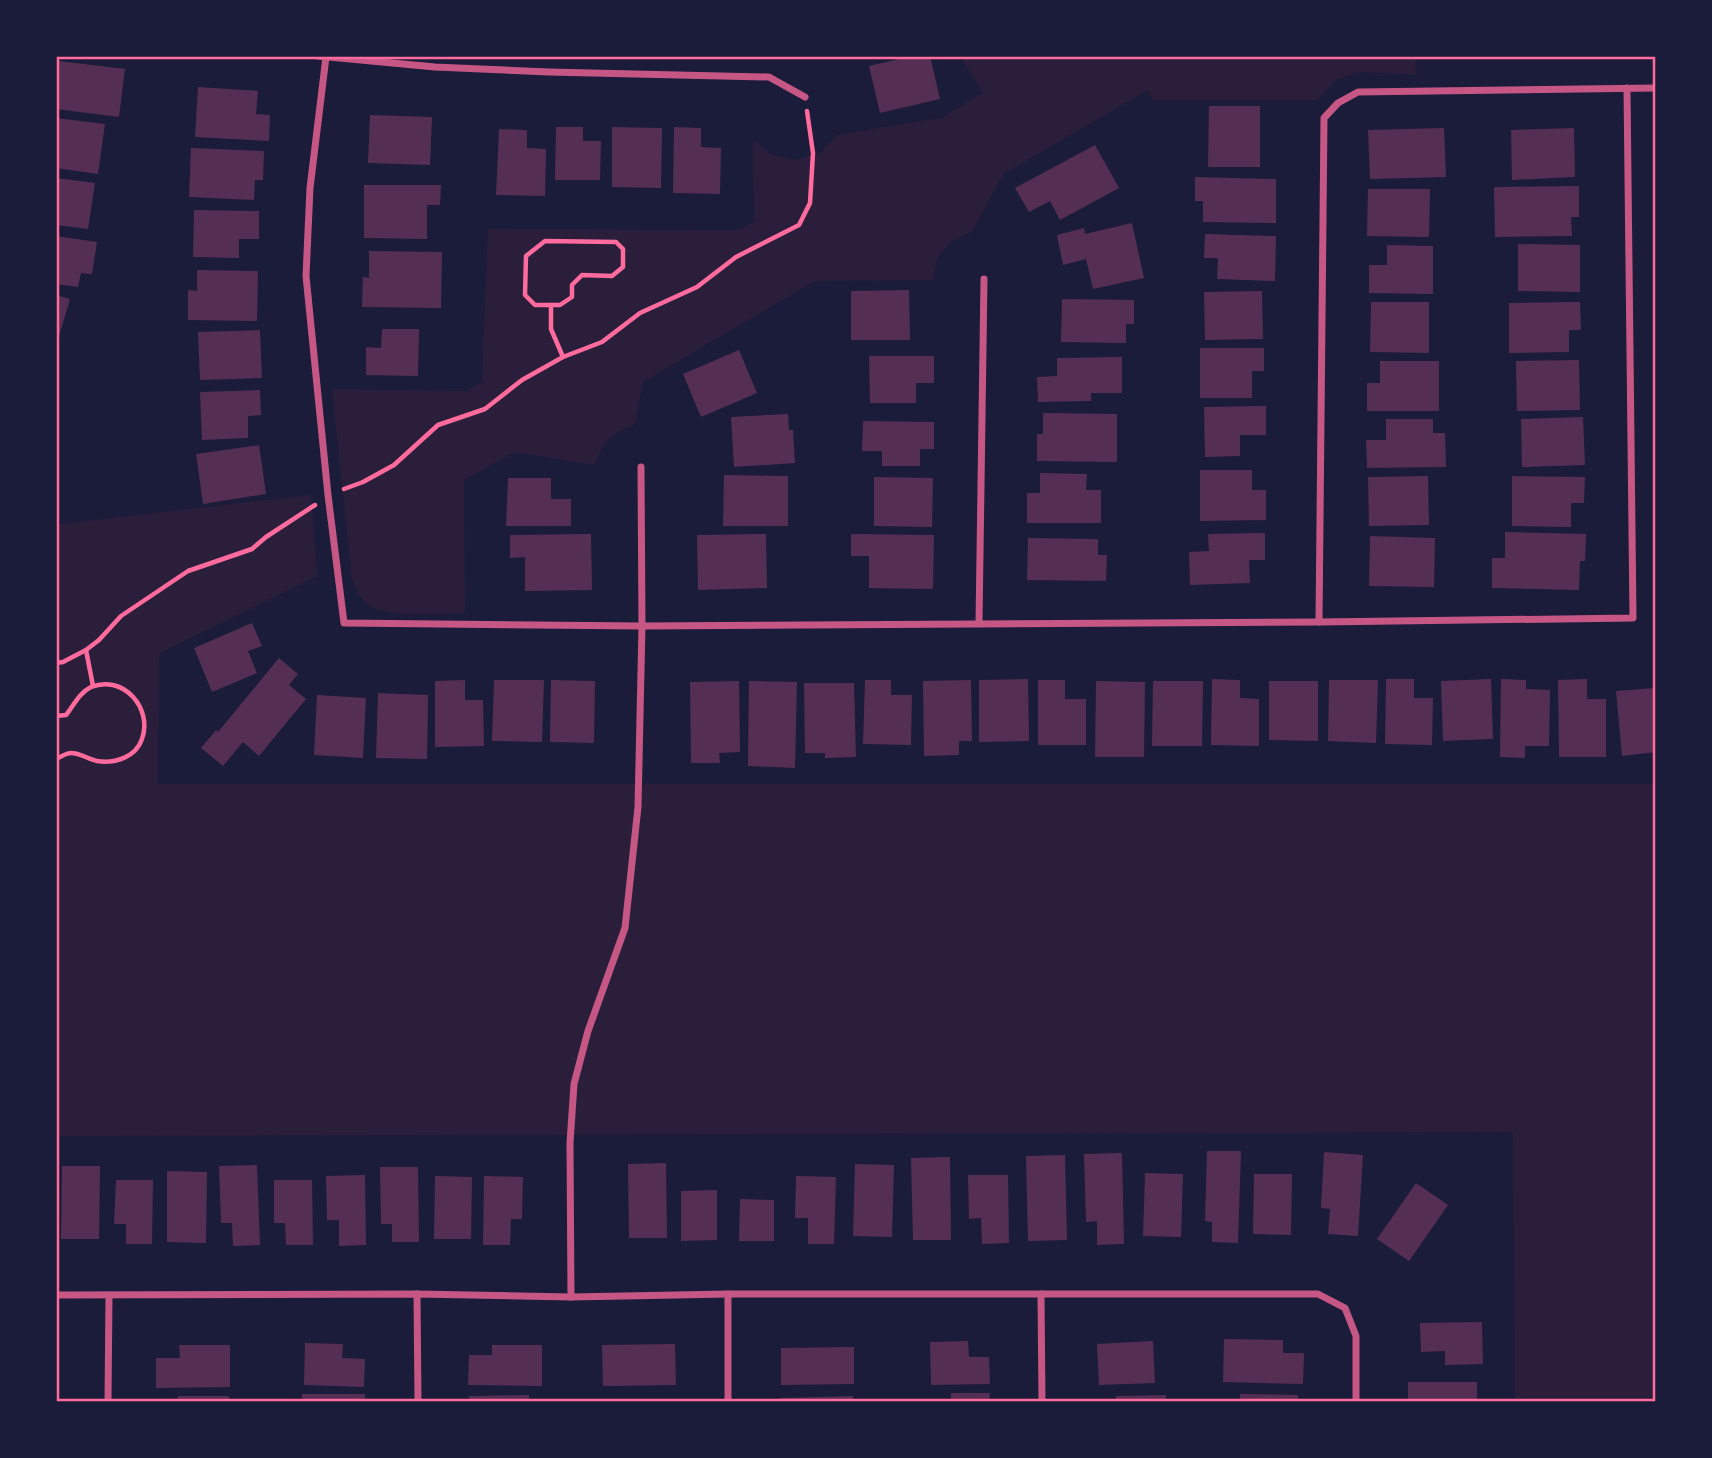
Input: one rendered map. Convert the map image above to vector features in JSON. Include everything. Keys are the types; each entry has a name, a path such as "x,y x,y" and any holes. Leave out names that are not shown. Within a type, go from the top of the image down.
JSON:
{"street":[{"path":"805,97 769,77 435,67 322,57 310,188 306,276 344,623 642,626 1633,618 1627,88"},
{"path":"1320,622 1324,118 1338,103 1358,92 1656,88"},
{"path":"979,623 984,279"},
{"path":"571,1297 570,1143 574,1084 588,1031 625,928 638,807 642,626 641,467"},
{"path":"108,1294 108,1402"},
{"path":"417,1294 418,1402"},
{"path":"56,1295 417,1294 571,1297 728,1294 1318,1294 1345,1308 1356,1336 1356,1402"},
{"path":"728,1294 728,1402"},
{"path":"1041,1294 1041,1402"}],"path":[{"path":"56,663 86,650 121,616 188,571 252,549 328,495 363,482 394,465 438,425 485,409 522,380 563,357 602,342 640,313 697,287 736,257 799,225 810,203 813,153 805,97"},
{"path":"545,241 616,242 623,249 623,267 612,276 582,275 572,285 572,297 561,305 551,305 535,305 525,295 526,256 545,241"},
{"path":"551,305 551,329 563,357"},
{"path":"86,650 93,686"},
{"path":"56,716 66,715 83,692 93,686 107,684 130,693 138,701 145,730 141,742 132,754 119,760 98,761 69,753 56,759"}],"shaded area":[{"path":"960,56 1415,56 1416,75 1359,72 1336,80 1317,100 1153,100 1148,90 1003,174 972,232 952,241 937,259 933,280 815,281 643,382 635,425 609,439 594,465 515,452 464,480 465,613 389,612 378,610 364,600 352,579 332,389 467,391 482,381 488,229 739,230 754,222 753,140 771,154 795,160 820,153 837,135 941,118 983,93"},
{"path":"311,495 317,576 159,654 158,784 1656,784 1656,1402 1515,1402 1513,1132 56,1136 56,585 59,524"}],"building":[{"path":"912,56 930,56 940,99 880,113 869,66"},
{"path":"59,61 125,69 119,117 56,109"},
{"path":"198,87 258,91 256,114 270,115 269,141 195,137"},
{"path":"1209,106 1260,106 1260,167 1208,167"},
{"path":"370,115 432,117 430,165 368,163"},
{"path":"56,118 105,124 98,174 56,168"},
{"path":"556,127 583,127 583,141 601,141 600,180 555,180"},
{"path":"612,127 662,128 661,188 612,187"},
{"path":"674,127 701,128 701,147 721,148 720,194 673,193"},
{"path":"1444,128 1446,177 1370,179 1368,130"},
{"path":"1574,128 1575,177 1512,180 1511,130"},
{"path":"499,129 527,130 527,148 546,149 545,196 496,195"},
{"path":"1095,145 1119,188 1060,220 1050,201 1029,212 1015,188"},
{"path":"191,148 264,151 263,180 255,180 254,200 189,197"},
{"path":"1195,177 1276,179 1276,223 1203,222 1203,201 1195,201"},
{"path":"56,178 95,183 88,229 56,225"},
{"path":"364,185 441,185 440,205 427,205 427,239 364,238"},
{"path":"1579,186 1579,217 1571,217 1572,236 1495,237 1494,187"},
{"path":"1368,189 1430,189 1429,237 1367,236"},
{"path":"194,210 259,211 259,239 239,239 239,258 193,257"},
{"path":"1132,223 1144,278 1093,289 1086,259 1063,265 1057,235 1084,228 1085,234"},
{"path":"1205,234 1276,236 1275,281 1217,279 1218,258 1204,258"},
{"path":"56,236 97,242 92,274 81,273 78,287 56,284"},
{"path":"1518,244 1580,245 1580,292 1518,291"},
{"path":"1387,245 1433,246 1433,294 1369,293 1369,265 1387,265"},
{"path":"369,251 442,252 441,308 362,307 363,277 369,278"},
{"path":"197,270 258,271 257,321 188,320 188,290 197,291"},
{"path":"909,290 910,340 851,340 851,291"},
{"path":"1262,291 1263,339 1205,340 1204,292"},
{"path":"56,295 70,299 57,343 56,343"},
{"path":"1062,299 1134,300 1134,324 1126,324 1126,343 1061,342"},
{"path":"1371,302 1429,302 1429,353 1370,352"},
{"path":"1580,302 1581,330 1569,330 1569,352 1509,353 1509,303"},
{"path":"382,329 419,329 418,376 366,375 366,347 381,348"},
{"path":"260,330 262,378 200,380 198,332"},
{"path":"1200,348 1264,348 1264,371 1252,371 1252,398 1200,398"},
{"path":"739,350 757,393 701,417 683,374"},
{"path":"869,356 934,356 934,383 916,383 916,403 870,403"},
{"path":"1122,357 1122,393 1091,393 1091,401 1038,402 1037,377 1057,376 1057,358"},
{"path":"1579,360 1580,410 1517,411 1516,361"},
{"path":"1380,361 1439,361 1439,411 1367,411 1367,383 1380,383"},
{"path":"260,390 261,415 248,416 248,438 202,440 200,392"},
{"path":"1266,406 1266,435 1240,435 1240,456 1205,457 1204,407"},
{"path":"1043,413 1117,414 1117,462 1037,461 1037,434 1043,434"},
{"path":"788,414 789,430 793,430 795,463 734,467 731,417"},
{"path":"1583,417 1585,465 1522,467 1521,419"},
{"path":"1386,419 1433,419 1433,433 1445,433 1446,467 1367,468 1366,440 1386,440"},
{"path":"863,421 934,422 934,449 920,449 920,466 882,466 882,451 862,451"},
{"path":"259,445 266,494 203,504 196,454"},
{"path":"1200,470 1252,470 1252,490 1266,490 1266,520 1200,521"},
{"path":"1040,473 1087,474 1086,490 1101,490 1101,523 1027,523 1027,493 1040,493"},
{"path":"724,475 788,476 788,526 723,526"},
{"path":"1428,476 1429,525 1369,526 1368,477"},
{"path":"1512,476 1585,477 1584,503 1571,503 1571,527 1512,526"},
{"path":"874,477 933,478 932,527 874,526"},
{"path":"508,478 551,478 551,499 571,499 571,526 506,526"},
{"path":"1505,532 1586,534 1585,561 1580,561 1579,590 1492,588 1492,558 1505,558"},
{"path":"1265,533 1265,560 1249,560 1250,583 1190,585 1189,552 1209,551 1208,534"},
{"path":"591,534 592,590 525,591 525,557 510,558 510,535"},
{"path":"766,534 767,588 698,590 697,535"},
{"path":"851,534 934,535 933,589 869,588 869,556 851,556"},
{"path":"1370,536 1435,538 1434,587 1369,586"},
{"path":"1028,538 1098,539 1098,555 1107,555 1106,581 1027,580"},
{"path":"252,623 262,646 248,651 257,673 212,692 194,648"},
{"path":"279,658 298,674 289,685 306,699 259,756 243,742 223,766 201,748 216,730 218,732"},
{"path":"1028,679 1029,741 979,742 979,680"},
{"path":"1212,679 1240,680 1240,698 1259,699 1259,746 1211,745"},
{"path":"1386,679 1414,679 1414,698 1433,698 1432,745 1385,744"},
{"path":"1491,679 1493,739 1443,741 1441,681"},
{"path":"1501,679 1526,680 1526,689 1550,690 1549,746 1525,746 1525,758 1500,757"},
{"path":"1587,679 1587,699 1606,699 1606,757 1559,757 1558,680"},
{"path":"465,680 465,700 483,700 484,746 435,747 435,681"},
{"path":"494,680 544,680 542,742 492,741"},
{"path":"551,680 595,681 594,743 550,742"},
{"path":"865,680 891,680 891,695 912,695 911,745 863,744"},
{"path":"971,680 972,741 959,741 959,755 924,756 923,681"},
{"path":"1038,680 1065,680 1065,699 1086,699 1086,745 1038,745"},
{"path":"1329,680 1378,680 1376,743 1328,741"},
{"path":"739,681 740,752 719,753 720,763 691,763 690,682"},
{"path":"749,681 797,682 795,768 748,766"},
{"path":"1096,681 1145,682 1144,757 1095,757"},
{"path":"1153,681 1203,681 1202,746 1152,746"},
{"path":"1269,681 1318,681 1318,741 1269,740"},
{"path":"804,683 854,683 856,757 825,758 825,753 805,753"},
{"path":"1656,688 1656,752 1622,756 1616,691"},
{"path":"378,693 428,695 427,759 376,758"},
{"path":"317,695 366,698 363,758 314,755"},
{"path":"1207,1151 1241,1151 1238,1243 1212,1242 1212,1222 1205,1221"},
{"path":"1324,1152 1363,1155 1358,1236 1328,1234 1330,1209 1321,1208"},
{"path":"1122,1153 1124,1244 1097,1245 1097,1221 1086,1222 1084,1154"},
{"path":"1065,1155 1067,1240 1028,1241 1026,1156"},
{"path":"950,1157 951,1240 913,1240 911,1158"},
{"path":"666,1163 667,1238 629,1238 628,1164"},
{"path":"855,1164 894,1165 892,1237 853,1236"},
{"path":"257,1165 260,1245 233,1246 232,1223 221,1223 219,1166"},
{"path":"62,1166 100,1166 99,1239 61,1239"},
{"path":"380,1167 418,1167 419,1242 392,1242 392,1224 381,1224"},
{"path":"167,1171 207,1172 206,1243 167,1242"},
{"path":"1145,1173 1183,1174 1181,1237 1143,1236"},
{"path":"1254,1174 1292,1174 1291,1235 1253,1234"},
{"path":"365,1175 366,1245 339,1246 339,1220 327,1220 326,1176"},
{"path":"968,1175 1008,1175 1009,1243 982,1244 981,1218 969,1219"},
{"path":"435,1176 472,1177 471,1239 434,1239"},
{"path":"484,1176 523,1177 522,1219 511,1219 510,1245 483,1245"},
{"path":"796,1176 836,1177 834,1244 808,1244 808,1218 795,1218"},
{"path":"116,1180 153,1180 152,1244 126,1244 126,1224 114,1224"},
{"path":"274,1180 312,1180 313,1245 286,1245 285,1223 274,1223"},
{"path":"1416,1183 1448,1205 1409,1261 1377,1239"},
{"path":"717,1190 717,1240 681,1241 681,1191"},
{"path":"740,1199 774,1200 774,1241 739,1241"},
{"path":"1482,1322 1483,1364 1445,1365 1445,1351 1421,1352 1420,1323"},
{"path":"1224,1339 1283,1340 1283,1353 1304,1353 1303,1384 1223,1382"},
{"path":"968,1341 969,1357 989,1357 990,1384 931,1385 930,1342"},
{"path":"1153,1341 1155,1383 1099,1385 1097,1344"},
{"path":"305,1343 343,1344 342,1358 365,1359 364,1387 304,1385"},
{"path":"675,1344 676,1385 603,1386 602,1345"},
{"path":"179,1345 230,1345 230,1387 156,1388 156,1358 180,1358"},
{"path":"492,1345 542,1345 542,1386 468,1385 469,1355 492,1355"},
{"path":"854,1347 854,1384 781,1385 781,1348"},
{"path":"1408,1382 1477,1382 1477,1402 1408,1402"},
{"path":"951,1393 990,1393 989,1402 951,1402"},
{"path":"302,1394 365,1394 365,1402 302,1402"},
{"path":"1240,1394 1298,1395 1298,1402 1240,1402"},
{"path":"529,1395 529,1402 469,1402 469,1396"},
{"path":"1166,1395 1166,1402 1116,1402 1116,1396"},
{"path":"178,1396 229,1396 229,1402 178,1402"},
{"path":"853,1396 853,1402 780,1402 780,1398"}]}
